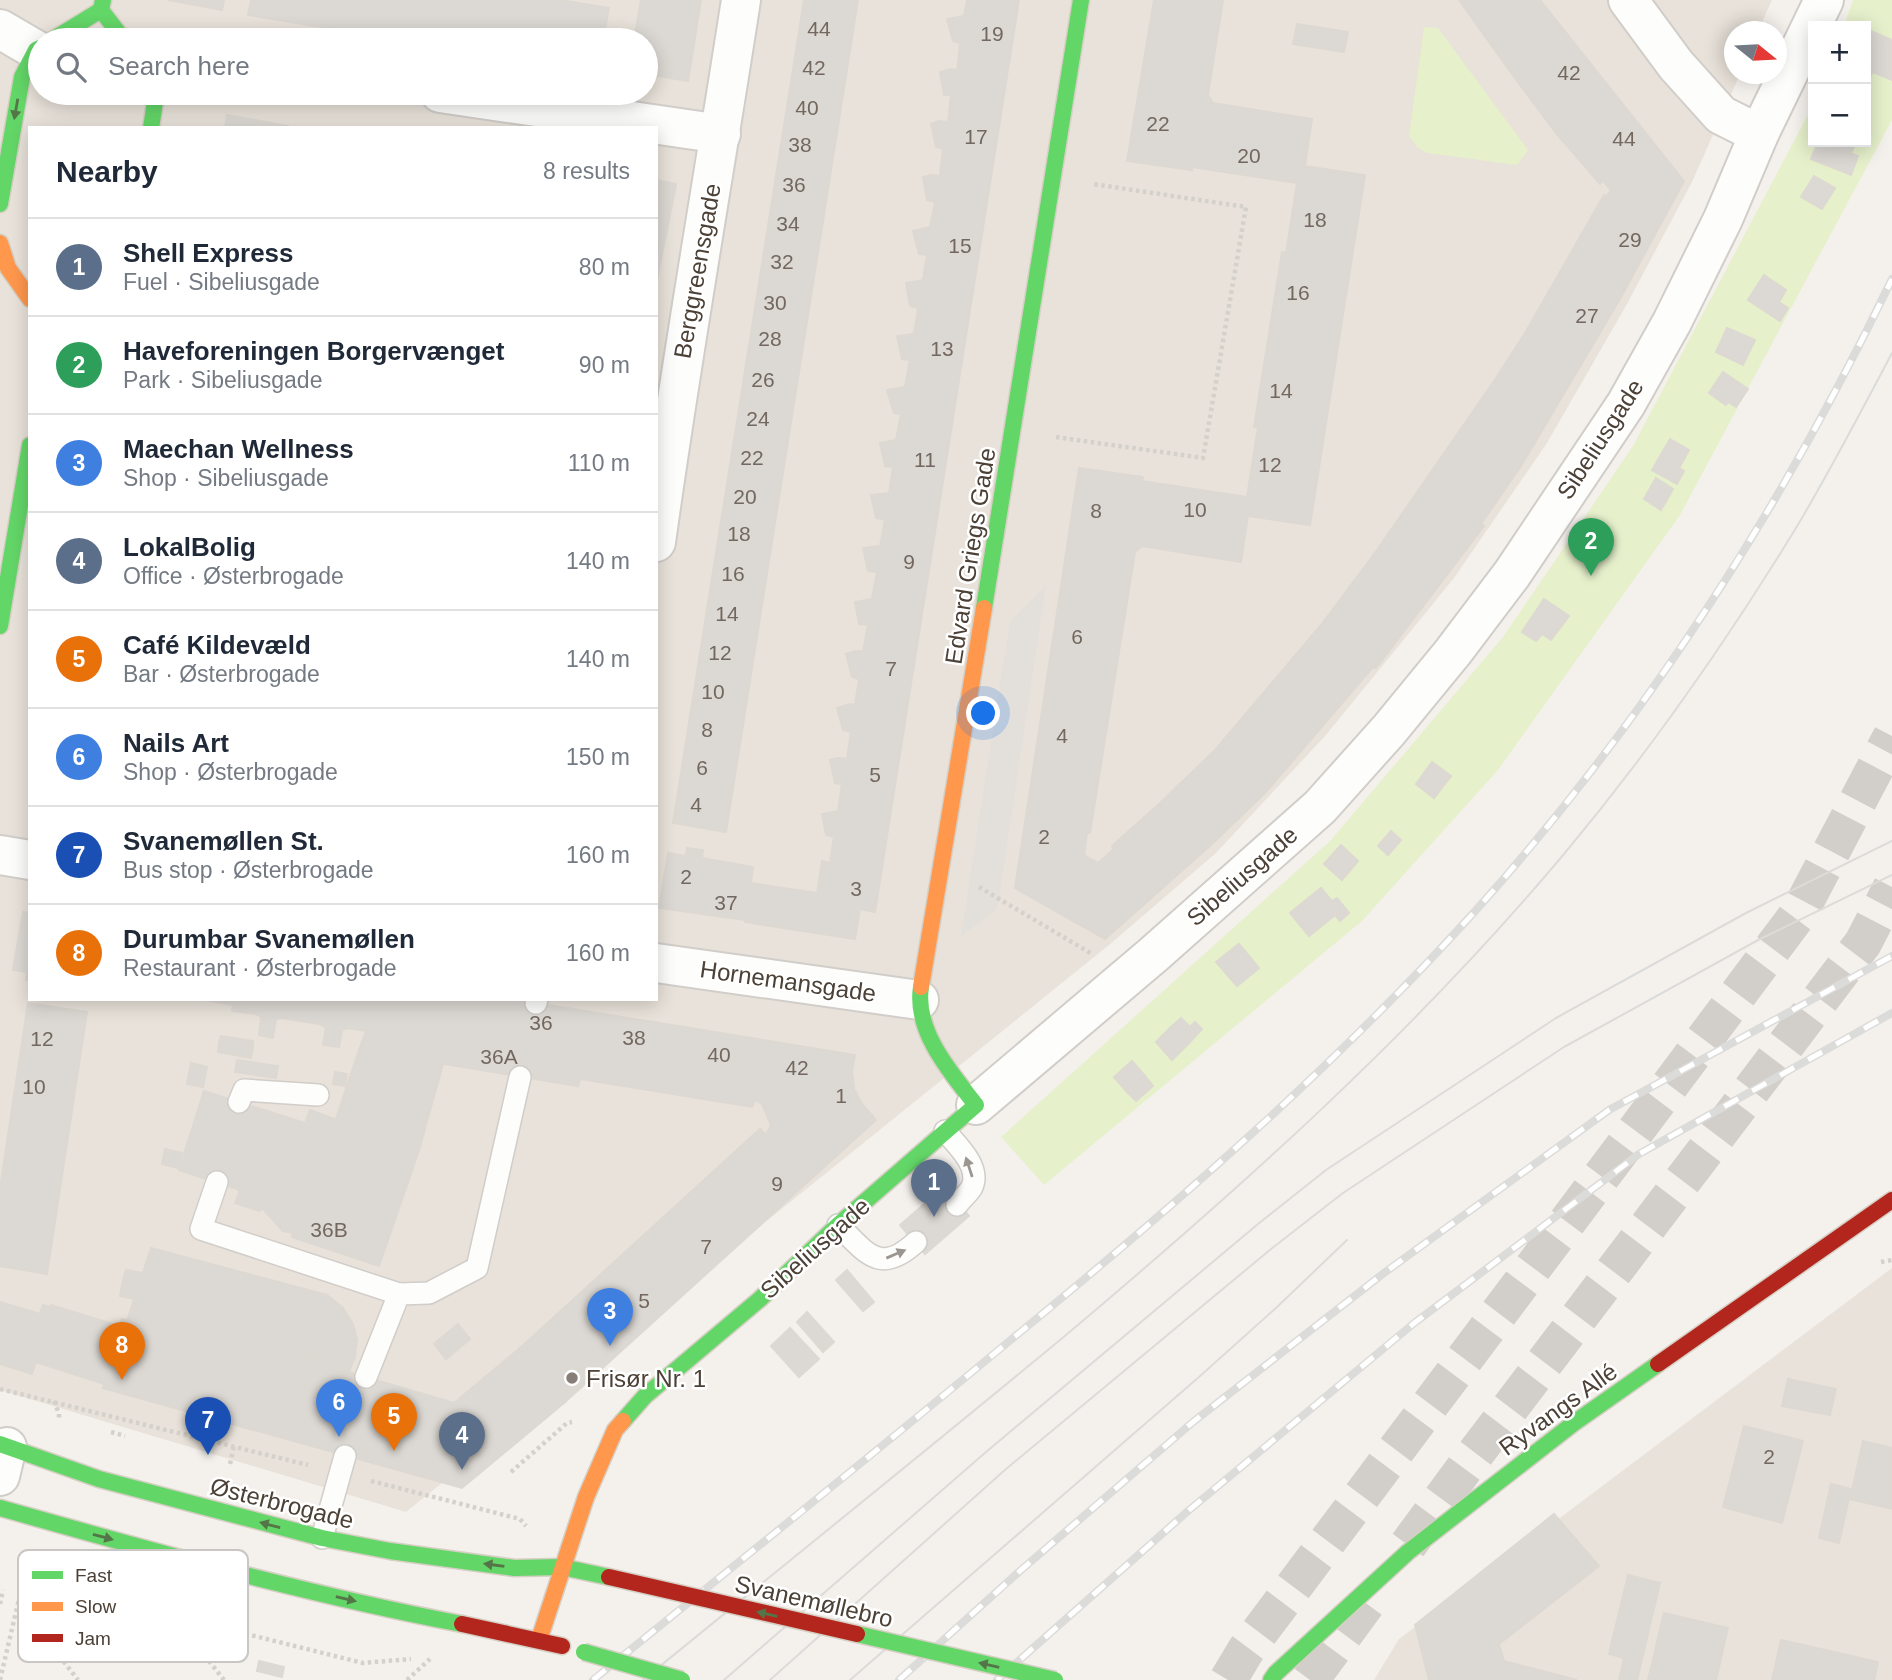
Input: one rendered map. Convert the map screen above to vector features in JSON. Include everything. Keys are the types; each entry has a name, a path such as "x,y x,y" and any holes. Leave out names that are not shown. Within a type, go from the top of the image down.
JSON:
{"street":[{"name":"Berggreensgade","path":"658,512 665,406 721,134 741,0"},
{"name":"Edvard Griegs Gade","path":"976,1105 950,1073 936,1049 921,1015 919,1000 1014,429 1081,0"},
{"path":"1628,0 1676,65 1721,116 1759,134"},
{"name":"Sibeliusgade","path":"539,1640 586,1496 615,1430 645,1396 760,1299 838,1225 1320,807 1437,672 1512,574 1626,404 1672,322 1824,0"},
{"path":"69,28 102,5 116,28"},
{"path":"0,29 28,40"},
{"path":"0,204 22,76 28,67"},
{"path":"151,126 155,105"},
{"path":"522,105 721,134"},
{"path":"3,261 28,296"},
{"path":"0,626 12,582 28,460"},
{"path":"0,855 28,860"},
{"name":"Hornemansgade","path":"658,963 919,1000"},
{"name":"Ryvangs Allé","path":"1271,1680 1408,1552 1574,1423 1892,1200"},
{"name":"Østerbrogade","path":"2,1456 322,1538 390,1551 514,1568 562,1567"},
{"path":"0,1508 151,1550"},
{"name":"Svanemøllebro","path":"562,1567 1055,1680"},
{"path":"248,1575 399,1611 468,1623 539,1640 682,1680"}],"lane":[{"path":"216,1182 201,1229 399,1294 429,1293 477,1268 520,1077"},
{"path":"239,1102 244,1090 318,1095"},
{"path":"945,1131 965,1155 973,1171 973,1186 957,1205"},
{"path":"838,1225 871,1256 884,1259 903,1253 916,1242"},
{"path":"366,1377 399,1294"},
{"path":"322,1538 345,1456"}],"path":[{"path":"1014,429 1203,458 1246,206 1054,178"},
{"path":"942,866 1129,975"},
{"path":"0,1389 34,1396"},
{"path":"511,1472 568,1423"},
{"path":"111,1432 125,1436"},
{"path":"230,1464 234,1447"},
{"path":"0,1604 4,1590"},
{"path":"0,1680 18,1601"},
{"path":"248,1634 363,1663 414,1658"},
{"path":"383,1653 387,1661"},
{"path":"64,1662 78,1680"},
{"path":"210,1662 223,1680"}],"shaded area":[{"path":"0,0 1772,0 1763,21 1724,21 1724,84 1736,84 1692,182 1627,304 1547,443 1454,578 1326,735 1216,853 1109,945 406,1512 0,1390"},
{"path":"1046,585 999,898 995,911 961,936 1010,621"},
{"path":"1892,1268 1892,1680 1374,1680 1399,1639"}],"green space":[{"path":"1853,0 1892,0 1892,120 1680,515 1498,770 1362,921 1044,1185 1001,1137 1331,840 1503,637 1633,446 1808,114 1808,147 1871,147 1871,21 1846,21"},
{"path":"1424,27 1438,28 1528,150 1517,165 1427,153 1417,147 1409,136"}],"building":[{"path":"168,0 224,0 222,10"},
{"path":"251,0 561,0 609,8 605,28 327,28 248,15"},
{"path":"641,0 701,0 688,81 658,76 658,28 636,28"},
{"path":"804,0 858,0 726,832 673,823"},
{"path":"967,0 1019,0 875,912 860,909 855,939 659,908 668,853 686,856 687,848 703,850 702,858 753,867 751,883 817,893 822,861 830,863 834,837 826,835 822,814 838,811 842,784 835,783 830,760 847,759 851,732 843,730 837,708 855,705 859,679 852,677 846,654 863,651 868,625 859,624 855,602 872,599 877,572 868,571 863,548 880,546 885,520 876,518 871,495 889,493 893,467 885,466 880,443 896,440 901,414 894,413 887,390 905,387 910,360 902,359 897,336 914,334 918,308 910,306 906,283 923,280 927,255 919,254 913,231 930,227 935,202 927,200 923,177 940,176 943,148 936,147 931,124 948,122 951,95 944,95 940,72 952,69 957,71 960,43 953,41 947,19 964,16"},
{"path":"1154,0 1223,0 1208,95 1213,103 1312,119 1305,166 1365,175 1310,525 1248,516 1241,562 1142,546 1135,552 1090,833 1087,833 1084,855 1098,863 1114,849 1112,846 1215,750 1321,625 1377,550 1494,381 1525,333 1604,195 1606,197 1611,190 1603,181 1600,184 1556,133 1459,0 1540,0 1684,181 1620,299 1521,466 1481,524 1484,526 1376,668 1373,667 1266,792 1105,939 1015,888 1079,468 1247,497 1258,427 1254,427 1282,252 1286,253 1297,183 1192,167 1192,170 1127,161"},
{"path":"1297,24 1348,32 1344,52 1293,44"},
{"path":"1871,31 1892,40 1892,80 1873,72 1871,75"},
{"path":"227,115 288,126 225,126"},
{"path":"1816,147 1836,147 1858,156 1851,175 1811,159"},
{"path":"1836,147 1854,147 1851,153"},
{"path":"1814,176 1835,188 1822,209 1801,197"},
{"path":"658,180 676,184 658,275"},
{"path":"1764,275 1786,290 1779,302 1788,308 1780,321 1748,300"},
{"path":"1727,328 1755,340 1743,365 1716,352"},
{"path":"1723,372 1748,389 1736,407 1728,402 1726,405 1709,393"},
{"path":"1670,439 1689,450 1679,468 1684,471 1677,484 1652,470"},
{"path":"1656,478 1673,489 1661,510 1644,499"},
{"path":"1544,599 1569,616 1551,640 1542,634 1536,641 1522,632"},
{"path":"1432,762 1451,776 1434,798 1416,784"},
{"path":"1391,831 1401,840 1388,855 1378,846"},
{"path":"1341,845 1358,861 1342,880 1324,864"},
{"path":"1321,888 1340,911 1309,936 1290,913"},
{"path":"1337,898 1349,913 1340,921 1335,915 1340,911 1332,901"},
{"path":"23,912 28,913 28,980 27,972 13,970"},
{"path":"1239,944 1259,968 1237,986 1216,962"},
{"path":"210,1001 523,1001 598,1013 578,1086 359,1050 366,1031 348,1028 342,1030 339,1047 323,1045 326,1027 282,1018 276,1019 273,1038 259,1035 261,1017 232,1011 233,1005"},
{"path":"28,1003 87,1012 47,1274 0,1266 0,1188"},
{"path":"598,1013 855,1055 852,1071 854,1089 862,1104 876,1120 565,1402 520,1348 760,1129 766,1135 771,1125 762,1104 755,1100 752,1107 580,1079"},
{"path":"1181,1018 1190,1027 1195,1022 1202,1029 1189,1043 1172,1026"},
{"path":"1172,1026 1189,1043 1172,1060 1156,1042"},
{"path":"221,1036 253,1041 253,1047 219,1042"},
{"path":"219,1042 253,1047 251,1058 218,1052"},
{"path":"359,1050 443,1064 419,1150 336,1119"},
{"path":"237,1060 278,1066 276,1078 235,1072"},
{"path":"1132,1061 1145,1076 1127,1092 1114,1077"},
{"path":"191,1063 207,1067 203,1087 187,1084"},
{"path":"335,1072 347,1074 345,1086 333,1084"},
{"path":"1145,1076 1153,1086 1136,1101 1127,1092"},
{"path":"204,1091 305,1123 310,1110 419,1150 379,1266 292,1237 293,1233 283,1231 262,1208 260,1211 235,1203 240,1190 179,1170"},
{"path":"165,1149 182,1153 178,1168 162,1164"},
{"path":"944,1187 969,1216 925,1254 900,1225"},
{"path":"151,1248 327,1295 343,1308 353,1324 357,1340 355,1357 349,1372 328,1366 330,1357 309,1353 306,1360 206,1330 208,1322 191,1316 187,1325 131,1309"},
{"path":"126,1270 143,1273 138,1289 122,1285"},
{"path":"847,1270 874,1302 863,1311 836,1280"},
{"path":"122,1285 138,1289 135,1299 120,1296"},
{"path":"0,1302 40,1314 43,1305 51,1305 119,1326 122,1319 128,1320 104,1384 36,1362 32,1374 0,1364"},
{"path":"131,1309 187,1325 191,1316 208,1322 206,1330 306,1360 309,1353 330,1357 328,1366 454,1403 520,1348 565,1402 462,1488 103,1388"},
{"path":"807,1312 834,1342 823,1352 797,1322"},
{"path":"458,1324 470,1339 446,1359 434,1344"},
{"path":"790,1328 819,1359 799,1377 771,1346"},
{"path":"1788,1379 1836,1389 1830,1415 1782,1406"},
{"path":"1744,1426 1803,1441 1782,1523 1723,1507"},
{"path":"1863,1441 1892,1448 1892,1509 1850,1499"},
{"path":"1831,1484 1851,1489 1839,1543 1819,1538"},
{"path":"1554,1514 1599,1566 1499,1644 1504,1661 1577,1680 1429,1680 1415,1625"},
{"path":"1628,1575 1660,1583 1637,1680 1619,1680 1624,1658 1609,1654"},
{"path":"1664,1613 1728,1628 1716,1680 1648,1680"},
{"path":"1781,1640 1843,1654 1837,1680 1772,1680"},
{"path":"1843,1654 1878,1662 1874,1680 1837,1680"},
{"path":"259,1661 284,1667 282,1677 257,1671"}],"tunnel":[{"path":"1228,1680 1246,1650 1799,913 1892,736"},
{"path":"1408,1545 1863,943 1892,887"},
{"path":"1310,1680 1369,1600"}],"tram line":[{"path":"643,1680 961,1422 1198,1222 1326,1105 1448,983 1564,854 1688,693 1799,523 1892,353"},
{"path":"724,1680 986,1452 1326,1170 1556,1018 1746,913 1892,841"},
{"path":"770,1680 1006,1469 1271,1249 1343,1193 1564,1047 1760,939 1892,875"},
{"path":"850,1680 1199,1377 1347,1240"}],"railway":[{"path":"593,1680 956,1386 1191,1188 1309,1081 1423,968 1539,837 1597,763 1707,609 1805,447 1892,279"},
{"path":"899,1680 1021,1570 1193,1422 1384,1273 1609,1110 1892,956"},
{"path":"997,1680 1188,1511 1413,1324 1639,1154 1892,1013"}],"traffic: fast":[{"path":"103,0 101,10 115,28"},
{"path":"984,608 1081,0"},
{"path":"72,28 101,10"},
{"path":"0,204 22,77 28,65"},
{"path":"151,126 155,105"},
{"path":"0,626 28,457"},
{"path":"623,1421 645,1396 760,1299 838,1225 976,1105 946,1065 929,1035 920,1003 921,987"},
{"path":"1271,1680 1408,1552 1574,1423 1658,1364"},
{"path":"0,1444 99,1479 322,1538 390,1551 514,1568 562,1567 609,1577"},
{"path":"0,1508 150,1550"},
{"path":"248,1575 462,1624"},
{"path":"857,1634 1055,1680"},
{"path":"584,1652 682,1680"}],"traffic: slow":[{"path":"0,243 8,268 28,296"},
{"path":"921,987 984,608"},
{"path":"539,1640 586,1497 615,1430 623,1421"}],"traffic: jam":[{"path":"1658,1364 1892,1200"},
{"path":"609,1577 857,1634"},
{"path":"462,1624 562,1646"}],"place":[{"name":"Haveforeningen Borgervænget","path":"1591,576"},
{"name":"Shell Express","path":"934,1217"},
{"name":"Maechan Wellness","path":"610,1346"},
{"name":"Frisør Nr. 1","path":"572,1378"},
{"name":"Durumbar Svanemøllen","path":"122,1380"},
{"name":"Nails Art","path":"339,1437"},
{"name":"Café Kildevæld","path":"394,1451"},
{"name":"Svanemøllen St.","path":"208,1455"},
{"name":"LokalBolig","path":"462,1470"}]}
